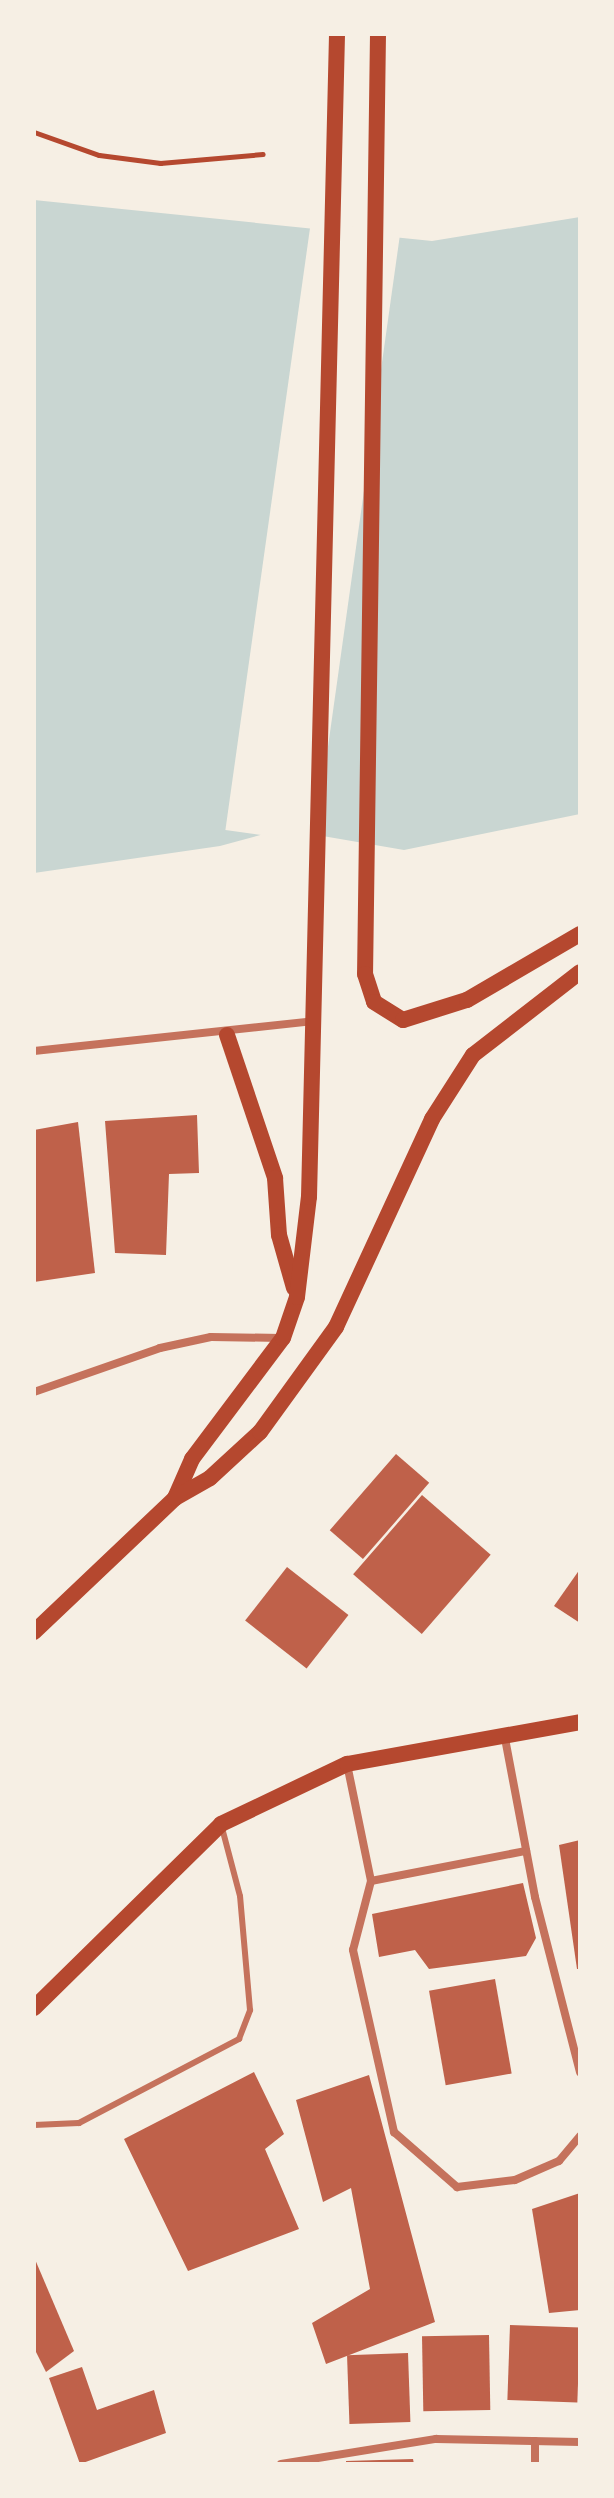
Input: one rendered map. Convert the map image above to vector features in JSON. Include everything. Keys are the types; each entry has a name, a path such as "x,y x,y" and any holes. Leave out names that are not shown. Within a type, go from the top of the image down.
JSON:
{"main road":[{"path":"175,1498 192,1459 283,1338 297,1297 309,1197 337,34"},
{"path":"378,34 365,945 374,1002 403,1020 467,1000 580,934"},
{"path":"34,1632 175,1498 210,1478 260,1432 336,1327 432,1119 473,1055 580,972"},
{"path":"227,1035 275,1178 279,1235 297,1297"},
{"path":"34,2008 221,1824 347,1764 504,1733 580,1722"}],"street":[{"path":"34,1051 227,1035 313,1021"},
{"path":"34,1392 160,1348 211,1337 283,1338"},
{"path":"504,1733 526,1851 580,2072"},
{"path":"347,1764 371,1881 353,1950 394,2132 457,2187 515,2180 559,2161 580,2136"},
{"path":"371,1881 526,1851"},
{"path":"535,2441 535,2464"},
{"path":"281,2464 365,2445 580,2442"}],"lane":[{"path":"34,2125 79,2123 239,2039 250,2010 240,1896 221,1824"}],"path":[{"path":"34,132 99,155 160,163 263,154"}],"shaded area":[{"path":"34,200 432,241 580,217 580,814 404,850 282,829 220,846 34,873"}],"pier":[{"path":"311,221 400,234 315,843 225,830"}],"building":[{"path":"197,1115 199,1173 169,1174 166,1255 115,1253 105,1121"},
{"path":"78,1122 95,1273 34,1282 34,1130"},
{"path":"396,1454 429,1483 363,1559 330,1530"},
{"path":"422,1495 491,1555 422,1634 353,1574"},
{"path":"287,1567 348,1615 307,1669 245,1621"},
{"path":"580,1569 580,1623 554,1606"},
{"path":"580,1840 580,1969 577,1969 559,1845"},
{"path":"523,1883 536,1938 526,1956 429,1969 415,1950 379,1957 372,1914"},
{"path":"495,1979 512,2074 446,2085 429,1991"},
{"path":"254,2072 284,2134 265,2149 299,2229 188,2271 124,2139"},
{"path":"369,2075 435,2322 326,2364 312,2323 370,2289 351,2188 323,2202 296,2100"},
{"path":"580,2193 580,2310 549,2313 532,2209"},
{"path":"34,2257 74,2351 46,2372 34,2348"},
{"path":"510,2325 580,2327 577,2402 507,2400"},
{"path":"489,2335 490,2410 423,2411 422,2336"},
{"path":"408,2353 410,2422 349,2424 347,2355"},
{"path":"82,2367 97,2410 154,2390 166,2433 80,2464 49,2378"},
{"path":"413,2459 414,2464 346,2464 346,2461"}]}
